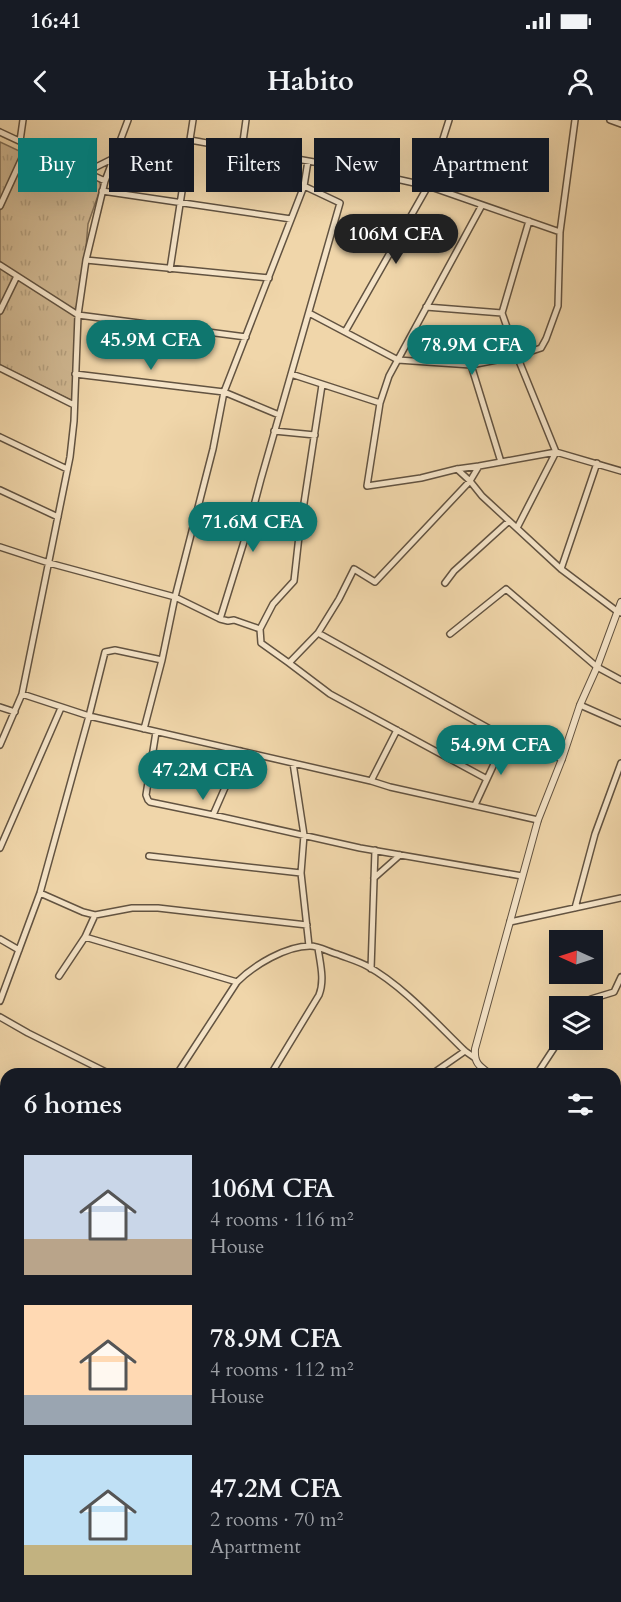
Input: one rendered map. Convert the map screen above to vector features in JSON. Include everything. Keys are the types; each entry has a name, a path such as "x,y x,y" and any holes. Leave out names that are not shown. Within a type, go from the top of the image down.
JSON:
{"street":[{"path":"20,138 23,120"},
{"path":"121,138 128,120"},
{"path":"190,138 193,120"},
{"path":"244,138 246,120"},
{"path":"443,138 449,120"},
{"path":"309,313 398,360 471,365 517,356 541,348 558,311 560,232 575,120"},
{"path":"610,120 621,124"},
{"path":"0,132 18,140"},
{"path":"302,160 412,183"},
{"path":"144,729 213,449 224,392 304,186 308,161"},
{"path":"0,206 18,167"},
{"path":"0,744 22,694 58,517 74,421 78,315 86,260 109,171"},
{"path":"97,177 105,181"},
{"path":"220,619 247,532 340,203 304,186"},
{"path":"102,191 291,219"},
{"path":"170,269 181,192"},
{"path":"345,332 425,192"},
{"path":"445,192 560,232"},
{"path":"482,205 389,376 380,404 367,486 422,478 457,469 555,452 621,471"},
{"path":"517,528 555,452 502,313 529,221"},
{"path":"86,260 268,278"},
{"path":"0,265 78,315 246,337"},
{"path":"0,311 17,276"},
{"path":"426,307 502,313"},
{"path":"471,365 501,462"},
{"path":"0,368 74,405"},
{"path":"75,374 224,392 279,415"},
{"path":"291,374 380,404"},
{"path":"322,384 294,581 273,604 260,629 261,643 330,694 487,778"},
{"path":"274,431 315,435"},
{"path":"0,437 67,469"},
{"path":"561,569 597,463"},
{"path":"289,663 318,633 354,569 375,582 470,481 479,466"},
{"path":"457,469 482,496 561,569 619,612"},
{"path":"0,490 58,517"},
{"path":"445,583 454,571 509,521"},
{"path":"0,547 49,563 175,597 220,619 234,620 260,629"},
{"path":"450,634 506,589 597,667 621,680"},
{"path":"474,1058 538,820 562,759 579,705 597,667 621,602"},
{"path":"318,633 506,738 562,759"},
{"path":"0,1000 40,893 105,652 115,650 162,660"},
{"path":"22,694 89,716 538,820"},
{"path":"579,705 621,723"},
{"path":"0,707 15,712"},
{"path":"0,849 61,708"},
{"path":"371,781 397,730"},
{"path":"156,732 146,795 148,800 158,804 400,855 522,876"},
{"path":"475,805 506,738"},
{"path":"213,814 241,751"},
{"path":"293,763 304,835 301,873 309,946"},
{"path":"575,908 596,834 621,763"},
{"path":"371,969 375,850"},
{"path":"374,878 400,855"},
{"path":"148,856 301,873"},
{"path":"40,893 95,915 132,908 159,908 306,925"},
{"path":"510,922 621,898"},
{"path":"59,976 85,936 95,915"},
{"path":"85,936 237,982"},
{"path":"0,939 19,950"},
{"path":"181,1068 237,982 248,971 261,962 280,954 309,946 351,959 371,969 403,992 481,1067"},
{"path":"275,1068 322,987 318,948"},
{"path":"601,996 614,992 621,977"},
{"path":"0,1017 98,1068"},
{"path":"541,1068 553,1050"},
{"path":"441,1068 465,1051"}],"green space":[{"path":"0,142 18,150 18,192 97,192 97,179 101,187 88,224 73,401 0,365"}]}
